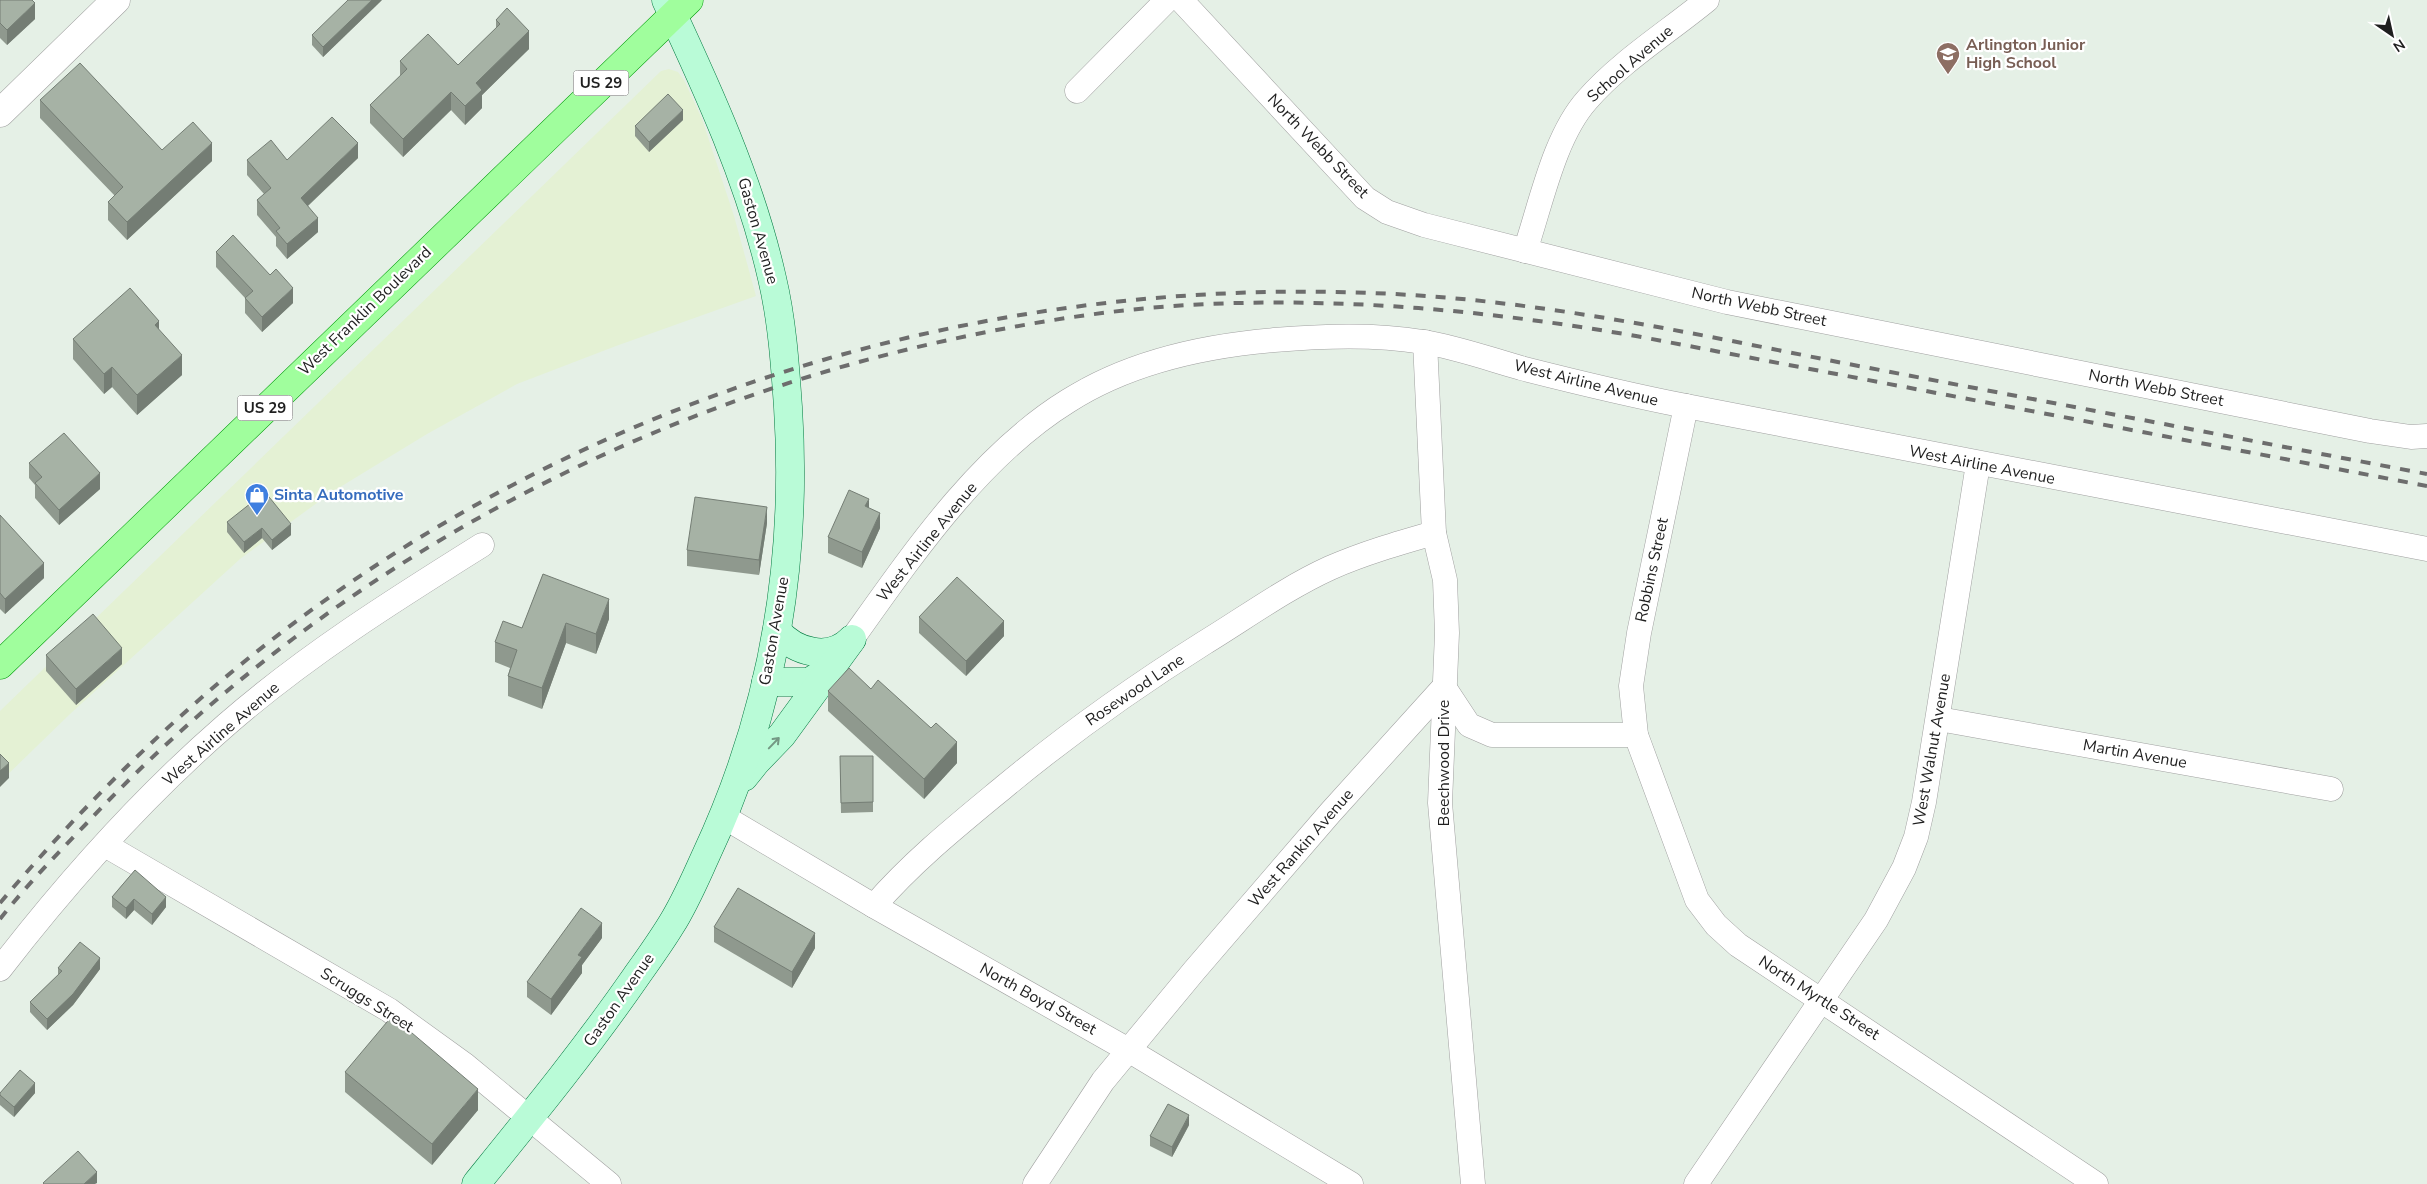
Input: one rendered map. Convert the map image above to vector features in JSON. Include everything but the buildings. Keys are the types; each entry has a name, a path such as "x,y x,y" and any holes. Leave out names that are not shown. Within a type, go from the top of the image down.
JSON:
{"main road":[{"name":"Gaston Avenue","path":"476,1184 595,1035 671,925 728,806 751,740 777,631 790,531 791,452 779,311 772,276 747,190 676,5"},
{"name":"West Franklin Boulevard","path":"0,665 525,156 676,5"},
{"path":"777,631 786,642 811,652 834,651 852,639"},
{"path":"728,806 756,762 782,735 852,639"},
{"path":"766,682 809,682 829,670"}],"street":[{"path":"0,113 116,0"},
{"path":"1077,92 1167,0"},
{"name":"North Webb Street","path":"1181,0 1365,198 1386,212 1424,226 1727,302 2370,431 2411,437 2427,436"},
{"name":"School Avenue","path":"1525,251 1557,154 1569,126 1586,100 1694,4"},
{"name":"West Airline Avenue","path":"852,639 921,544 974,482 1030,427 1068,400 1115,377 1168,357 1246,342 1308,337 1374,336 1425,342 1602,389 1978,464 2427,549"},
{"name":"Beechwood Drive","path":"1425,342 1434,533 1445,580 1447,633 1440,803 1473,1184"},
{"name":"Robbins Street","path":"1636,735 1631,686 1638,633 1686,406"},
{"name":"West Walnut Avenue","path":"1696,1184 1821,998 1876,920 1904,868 1916,837 1924,802 1939,718 1978,464"},
{"name":"Rosewood Lane","path":"874,906 900,876 933,846 1058,742 1134,688 1275,598 1329,569 1381,547 1434,533"},
{"name":"West Airline Avenue","path":"0,969 52,902 163,783 256,700 338,638 482,545"},
{"path":"1444,687 1469,725 1492,735 1636,735"},
{"name":"West Rankin Avenue","path":"1035,1184 1103,1082 1194,971 1317,828 1444,687"},
{"name":"Martin Avenue","path":"1939,718 2331,789"},
{"name":"North Myrtle Street","path":"1636,735 1697,900 1716,925 1738,945 1780,974 1821,998 2096,1184"},
{"name":"North Boyd Street","path":"728,806 874,906 1130,1051 1352,1184"},
{"name":"Scruggs Street","path":"105,845 389,1010 465,1065 609,1184"}],"shaded area":[{"path":"669,69 678,72 684,80 702,119 734,216 756,296 517,384 427,434 332,492 240,559 70,714 0,782 0,711 661,71"}],"railway":[{"path":"0,903 110,783 190,708 273,639 317,606 440,525 570,456 705,399 844,354 987,321 1132,300 1279,292 1426,296 1478,301 1583,314 1636,323 2427,474"},
{"path":"0,919 64,847 174,737 269,657 369,585 474,520 584,464 698,415 815,375 935,343 1002,329 1104,313 1207,304 1316,303 1422,308 1475,313 1636,336 2427,486"}],"place":[{"name":"Arlington Junior High School","path":"1948,75"},
{"name":"Sinta Automotive","path":"257,516"}]}
